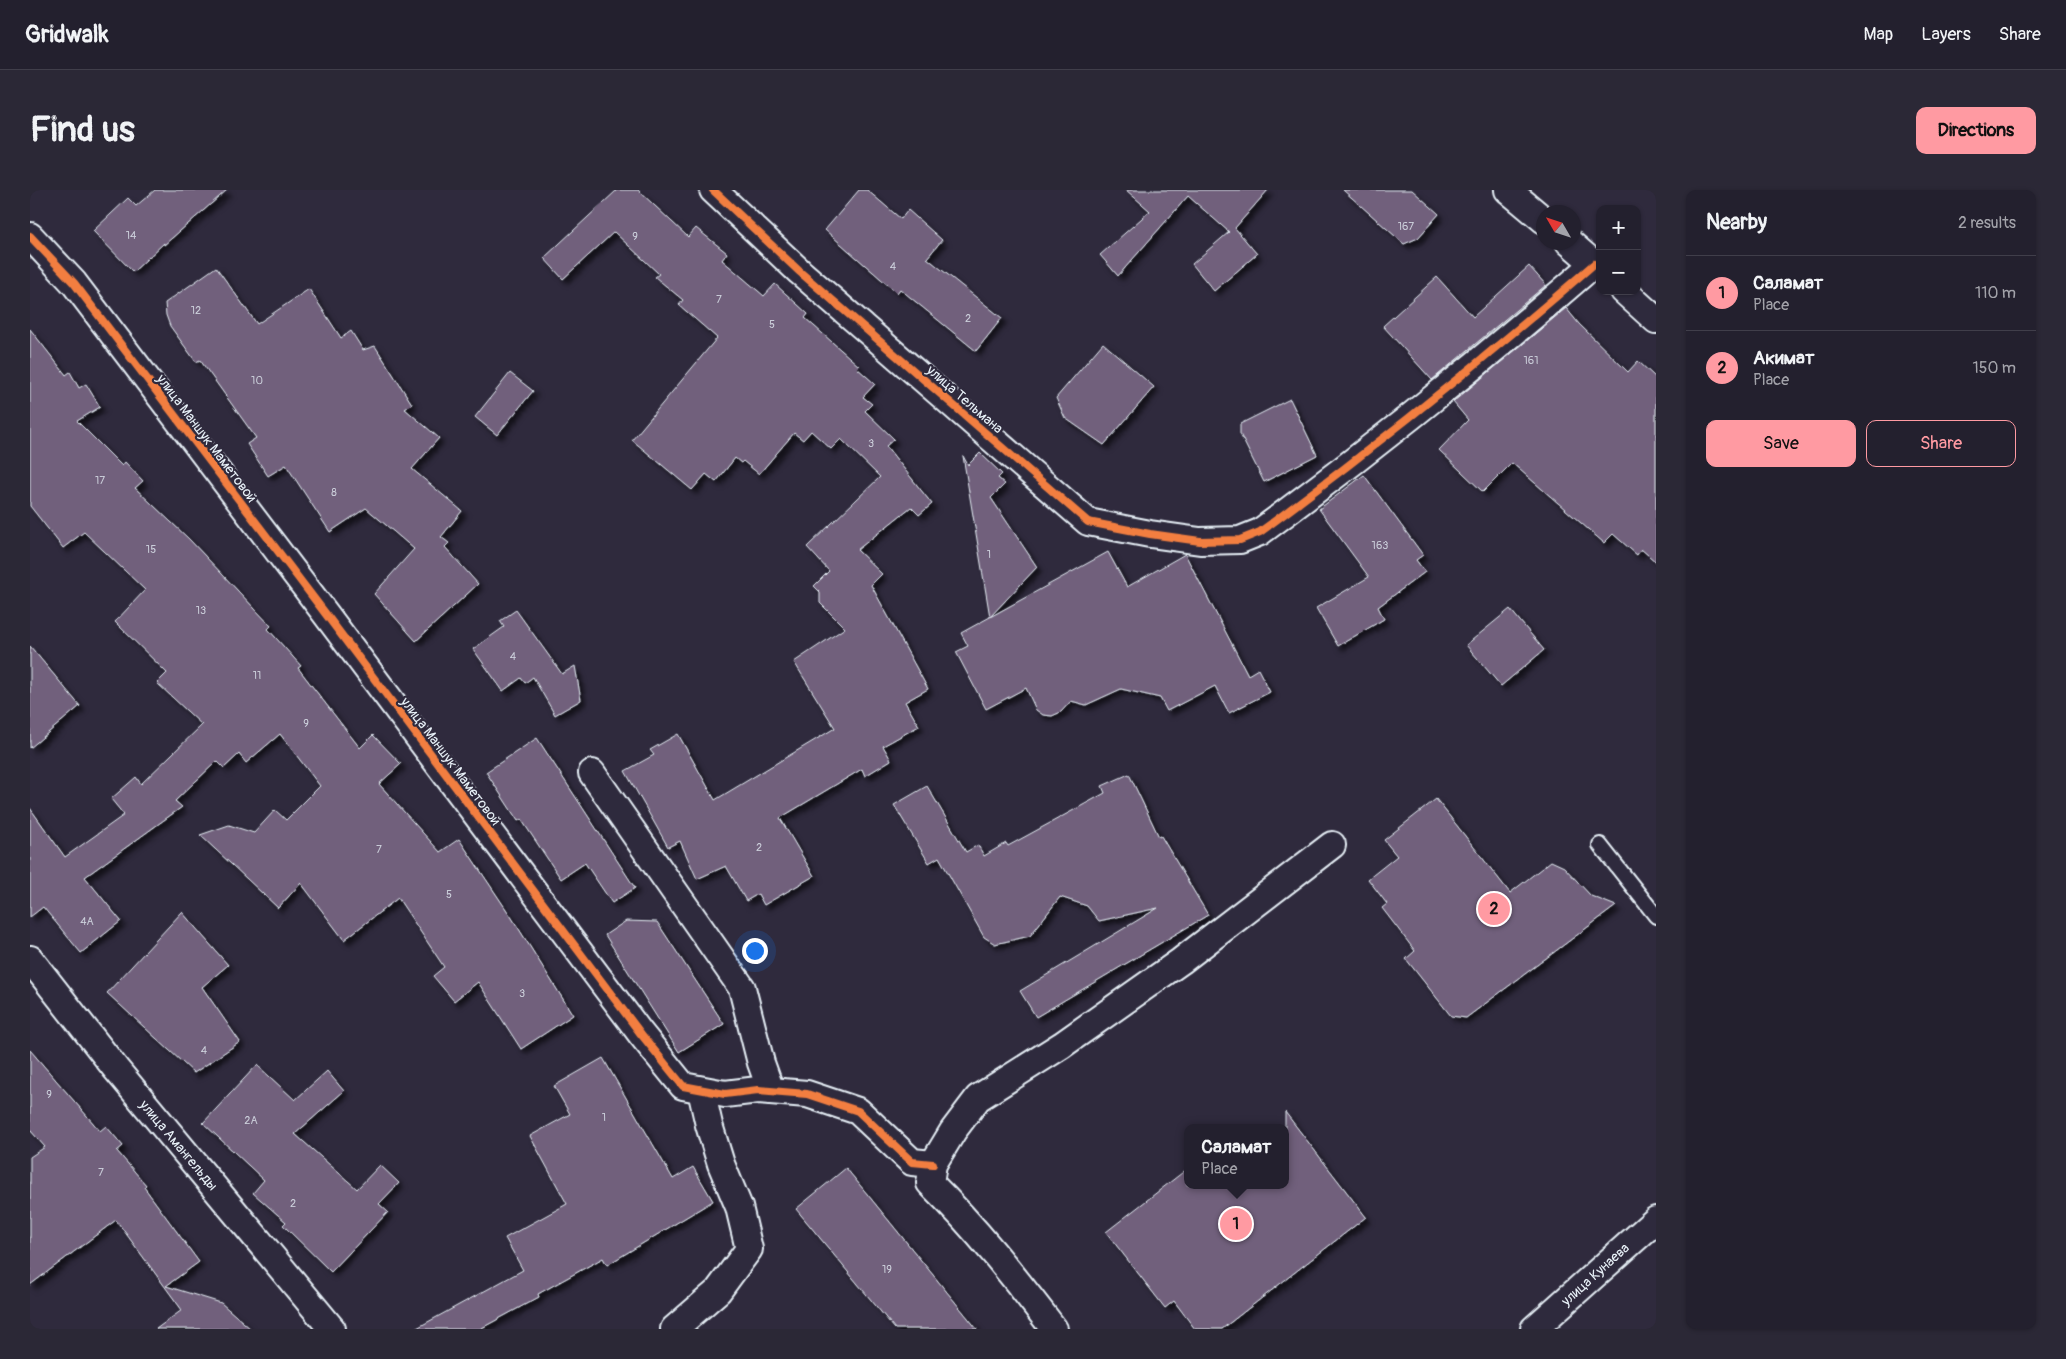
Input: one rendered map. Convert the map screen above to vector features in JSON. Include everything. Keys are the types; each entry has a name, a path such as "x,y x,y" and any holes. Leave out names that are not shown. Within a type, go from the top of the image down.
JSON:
{"street":[{"name":"улица Тельмана","path":"713,190 800,272 1088,522 1200,541 1240,540 1260,532 1399,426 1538,312 1596,268"},
{"path":"1508,190 1536,213"},
{"name":"улица Маншук Маметовой","path":"30,236 80,291 641,1034 683,1086 725,1094 758,1090 807,1094 858,1111 912,1162 933,1164"},
{"path":"1578,250 1596,266"},
{"path":"1628,295 1656,320"},
{"path":"592,773 742,988 761,1063 771,1091"},
{"path":"1054,1329 1016,1279 968,1222 930,1183 933,1164 953,1131 978,1098 1062,1045 1181,961 1332,845"},
{"name":"улица Амангельды","path":"30,958 116,1069 332,1329"},
{"path":"674,1329 718,1292 749,1250 739,1206 721,1164 709,1126 701,1090"},
{"name":"улица Кунаева","path":"1534,1329 1656,1220"}],"lane":[{"path":"1600,845 1656,916"}],"building":[{"path":"155,190 227,190 133,272 93,231 128,198 136,206"},
{"path":"617,190 638,190 688,237 696,228 727,253 722,260 764,296 775,284 808,314 805,318 859,366 857,368 875,384 863,397 872,404 865,411 894,439 886,446 932,504 919,515 911,507 857,550 882,574 871,585 928,689 905,702 919,726 883,746 891,760 865,776 862,769 780,818 814,876 764,905 758,894 746,901 726,866 697,879 680,841 668,847 625,771 654,755 650,750 678,734 715,800 835,728 794,662 845,628 820,603 820,592 814,586 829,571 807,547 880,477 841,439 831,449 811,431 803,440 794,433 759,474 743,461 741,463 735,458 716,482 706,474 692,490 632,440 717,338 679,305 683,300 655,277 659,274 614,232 563,279 544,258"},
{"path":"859,190 867,190 901,219 908,210 942,240 927,258 1002,318 976,351 900,289 897,293 825,230"},
{"path":"1126,190 1268,190 1235,228 1257,254 1214,291 1192,264 1229,232 1188,196 1118,276 1100,255 1150,211"},
{"path":"1343,190 1412,190 1439,214 1418,238 1404,244"},
{"path":"1529,266 1546,285 1432,380 1383,326 1437,277 1473,317"},
{"path":"216,267 257,324 309,289 341,338 351,331 363,350 375,346 412,404 405,409 439,438 412,469 462,511 441,537 449,543 445,547 478,584 416,641 374,594 414,549 366,508 330,532 286,465 268,476 247,444 256,438 200,360 196,362 170,326 166,315 165,303"},
{"path":"1566,308 1579,324 1628,372 1638,361 1656,378 1656,562 1641,549 1637,555 1613,534 1604,543 1512,463 1483,492 1439,450 1468,420 1453,402"},
{"path":"30,329 66,375 70,372 79,388 86,384 100,407 77,421 122,466 125,462 143,481 135,488 189,539 271,626 268,629 301,666 298,668 360,748 373,735 401,764 379,784 440,852 459,839 512,918 573,1015 521,1049 478,982 454,1001 433,976 444,967 398,898 344,940 301,883 278,908 200,835 229,825 254,833 275,810 286,820 320,786 280,734 246,763 239,754 224,768 217,761 175,801 182,807 85,877 121,921 81,953 43,907 30,917 30,808 65,857 124,815 111,799 136,777 141,784 202,725 157,683 167,673 115,622 145,590 84,532 63,548 30,506"},
{"path":"1103,343 1154,387 1104,445 1065,418 1056,398"},
{"path":"510,373 533,391 497,435 475,417"},
{"path":"1290,399 1317,455 1264,482 1240,434 1240,424"},
{"path":"980,453 1002,474 998,478 1005,484 991,498 1037,567 990,617 963,456 968,465"},
{"path":"1364,475 1423,555 1416,560 1425,572 1378,607 1384,619 1338,646 1316,608 1369,577 1319,509"},
{"path":"1108,552 1127,587 1185,554 1248,675 1258,669 1270,692 1229,713 1215,686 1167,711 1160,698 1121,689 1086,705 1071,701 1061,712 1052,716 1043,715 1036,710 1026,688 986,709 956,652 968,646 961,633"},
{"path":"1510,609 1544,650 1501,686 1466,645"},
{"path":"516,610 562,674 575,666 581,700 555,715 533,677 525,683 521,678 503,691 473,649 504,627 500,621"},
{"path":"30,646 80,706 30,748"},
{"path":"537,738 635,888 612,903 585,863 561,879 521,819 518,821 486,772"},
{"path":"1129,774 1159,837 1161,836 1208,915 1036,1017 1020,991 1158,908 1099,921 1087,906 1060,897 1030,936 995,944 984,937 939,857 929,863 894,805 927,786 966,852 978,845 984,856 1006,843 1008,846 1105,793 1102,786"},
{"path":"1436,799 1510,893 1551,861 1564,867 1591,896 1616,906 1466,1018 1451,1016 1406,959 1415,951 1382,908 1387,904 1368,879 1397,856 1384,840"},
{"path":"182,912 228,965 202,987 240,1042 194,1073 107,993"},
{"path":"626,921 657,922 724,1024 679,1052 605,935"},
{"path":"30,1050 100,1131 106,1126 123,1146 117,1151 146,1185 144,1187 199,1262 166,1286 221,1303 251,1329 156,1329 182,1310 116,1220 30,1285 30,1157 45,1147 30,1130"},
{"path":"603,1058 673,1179 693,1167 713,1201 607,1265 603,1258 538,1294 539,1297 480,1329 415,1329 523,1270 505,1238 567,1204 530,1136 570,1114 554,1086"},
{"path":"257,1065 295,1100 327,1071 344,1091 295,1134 357,1189 380,1165 399,1183 379,1204 388,1212 331,1272 283,1225 286,1222 253,1193 264,1180 203,1123"},
{"path":"1285,1112 1366,1217 1222,1329 1195,1329 1174,1301 1165,1308 1106,1232 1184,1171 1184,1189 1289,1189 1289,1124 1285,1124"},
{"path":"846,1168 977,1329 895,1329 796,1209"}],"cycle path":[{"path":"713,190 800,272 1088,522 1200,541 1240,540 1260,532 1430,401 1594,264"},
{"path":"30,236 74,283 641,1034 683,1086 725,1094 758,1090 807,1094 858,1111 912,1162 933,1164"}],"place":[{"name":"Акимат","path":"1494,909"},
{"name":"Саламат","path":"1236,1224"}]}
